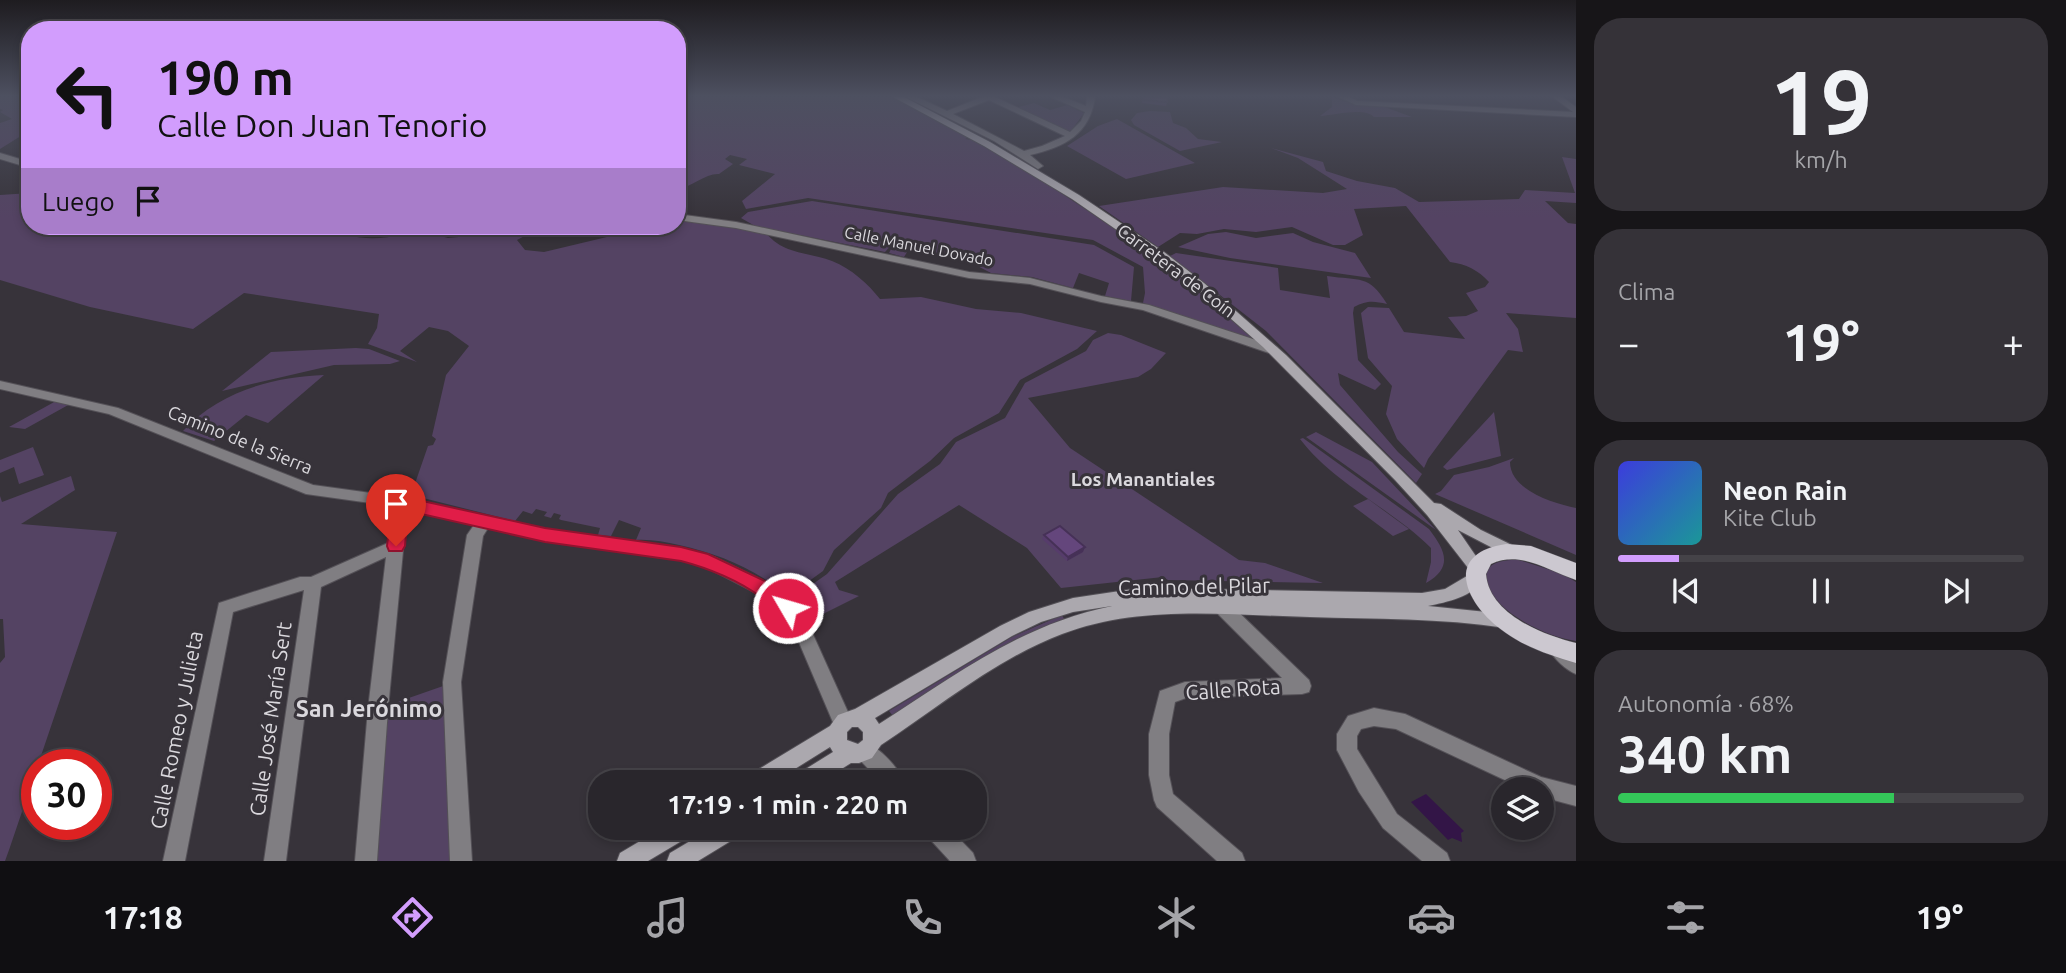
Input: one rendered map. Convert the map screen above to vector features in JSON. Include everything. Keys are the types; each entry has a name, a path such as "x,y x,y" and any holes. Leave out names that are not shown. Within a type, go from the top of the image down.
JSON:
{"main road":[{"name":"Carretera de Coín","path":"975,137 1039,171 1174,266 1239,318 1418,495 1455,537 1475,574"},
{"name":"Carretera de Coín","path":"1418,495 1475,534 1512,552"},
{"path":"1571,652 1521,632 1506,621 1490,607 1480,593 1475,574 1488,556 1512,552 1533,555 1576,572"},
{"name":"Camino del Pilar","path":"774,770 845,724 1006,631 1035,617 1073,605 1140,594 1422,600 1449,595 1475,574"},
{"name":"Camino del Pilar","path":"824,770 1021,645 1056,629 1102,614 1146,608 1223,608 1458,613 1506,621"},
{"path":"845,724 870,726 863,747 839,745 845,724"},
{"path":"628,861 662,840"},
{"path":"678,861 712,840"}],"street":[{"name":"Carretera de Coín","path":"989,137 1021,154 1039,171"},
{"path":"1009,155 1055,145 1070,137"},
{"path":"1039,171 1055,145"},
{"path":"0,156 21,162"},
{"name":"Calle Manuel Dovado","path":"686,218 736,225 970,275 1030,281 1145,307 1273,350"},
{"name":"Camino de la Sierra","path":"0,384 113,411 311,490 400,502 545,535 681,554 708,561 755,584 788,608 802,630 845,724"},
{"path":"366,861 378,709 400,502"},
{"path":"461,861 452,682 475,535 484,522"},
{"path":"313,583 396,546"},
{"name":"Calle Romeo y Julieta","path":"174,861 225,608 300,584 313,583"},
{"name":"Calle José María Sert","path":"275,861 313,583"},
{"name":"Calle Rota","path":"1223,608 1302,686 1185,690 1167,698 1159,734 1159,775 1164,800 1234,861"},
{"path":"1571,652 1576,666"},
{"path":"1439,861 1390,821 1366,785 1347,750 1347,734 1355,722 1374,717 1398,720 1539,786 1576,796"},
{"path":"863,747 883,770"},
{"path":"946,840 965,861"}],"shaded area":[{"path":"0,137 19,137 0,149"},
{"path":"686,137 970,137 965,139 974,140 1120,233 1190,285 1255,341 1143,303 1143,267 1093,240 808,198 746,209 742,201 775,174 739,165 747,159 730,155 725,159 733,164 719,174 688,186"},
{"path":"1081,137 1149,137 1195,163 1126,179 1067,146"},
{"path":"1156,137 1196,137 1222,142 1180,151"},
{"path":"1271,148 1323,162 1326,171 1357,181 1395,188 1419,202 1519,199 1525,190 1575,193 1562,157 1576,159 1576,203 1545,201 1568,223 1576,224 1576,318 1506,313 1518,329 1523,352 1508,350 1424,468 1397,439 1386,414 1392,386 1368,358 1361,313 1368,307 1389,308 1404,332 1465,339 1448,317 1466,316 1478,311 1466,293 1485,287 1489,282 1471,268 1450,262 1406,206 1354,209 1363,235 1345,245 1333,245 1292,227 1256,232 1224,229 1197,234 1180,233 1158,247 1099,206 1223,187 1323,193 1347,189 1298,158"},
{"path":"21,194 21,235 347,235 383,238 397,235 437,235 448,238 526,235 517,240 525,250 544,252 615,235 686,235 686,220 766,233 789,249 832,261 846,268 865,282 880,299 921,297 976,309 1021,313 1097,331 1077,349 1020,380 999,413 954,438 930,461 888,493 881,508 834,550 823,571 805,584 796,602 755,573 727,560 679,545 636,540 641,528 619,520 611,536 598,535 600,528 561,520 561,515 554,513 551,518 544,516 547,512 536,509 532,514 523,511 515,521 411,495 428,446 433,445 436,439 432,436 446,375 469,346 448,331 429,327 400,351 417,362 368,344 377,328 379,314 244,293 193,329 90,307 0,280 0,195"},
{"path":"812,201 1094,245 1134,267 1131,301 1105,296 1109,283 1079,273 1073,288 1032,277 991,273 964,259 909,249 904,257 889,253 895,241 885,252 755,226 741,218 748,212"},
{"path":"1226,232 1256,238 1293,233 1313,242 1355,253 1371,278 1230,258 1178,247 1208,234"},
{"path":"1176,253 1278,268 1280,290 1330,298 1327,276 1356,279 1375,288 1387,304 1363,303 1354,307 1353,313 1358,360 1381,384 1375,390 1338,373 1340,385 1398,452 1422,474 1416,483 1266,331 1170,256"},
{"path":"1108,333 1121,335 1166,353 1151,369 1138,377 1028,398 1070,448 1239,560 1265,563 1323,583 1168,580 1163,577 1061,588 1027,548 959,505 835,582 839,590 859,596 811,620 801,605 810,586 827,574 898,494 940,464 956,442 1005,418 1025,383 1086,351 1093,340"},
{"path":"369,349 400,361 390,364 334,365 222,391 271,352"},
{"path":"324,375 268,423 246,415 214,441 183,431 213,406 247,389 285,379"},
{"path":"56,401 70,404 25,429 9,427"},
{"path":"1494,412 1501,456 1447,470 1443,467"},
{"path":"1316,432 1372,462 1436,530 1306,437"},
{"path":"1303,438 1429,529 1444,558 1441,571 1435,577 1426,583 1431,548 1329,469 1300,439"},
{"path":"33,447 44,475 19,484 14,467 0,473 0,460"},
{"path":"1514,458 1510,462 1512,472 1525,488 1545,499 1576,508 1576,555 1435,494 1441,491 1454,475"},
{"path":"71,476 75,490 21,524 117,532 43,749 21,749 21,815 5,861 0,861 0,663 5,657 3,619 0,619 0,496 2,502"},
{"path":"1368,499 1409,529 1393,536 1353,506"},
{"path":"1519,560 1563,574 1576,582 1576,641 1529,625 1496,599 1486,580 1487,572 1492,565 1502,561"},
{"path":"1062,615 1064,619 1014,640 893,716 889,711 1012,637"},
{"path":"446,685 452,861 371,861 383,707"},
{"path":"1426,794 1464,831 1461,833 1462,842 1452,838 1448,840 1411,802"}],"building":[{"path":"1060,526 1085,547 1068,557 1044,535"}],"district":[{"name":"Los Manantiales","path":"1143,479"},
{"name":"San Jerónimo","path":"369,709"}],"route":[{"path":"396,546 400,502 545,535 621,544 708,561 766,590 788,608"}]}
